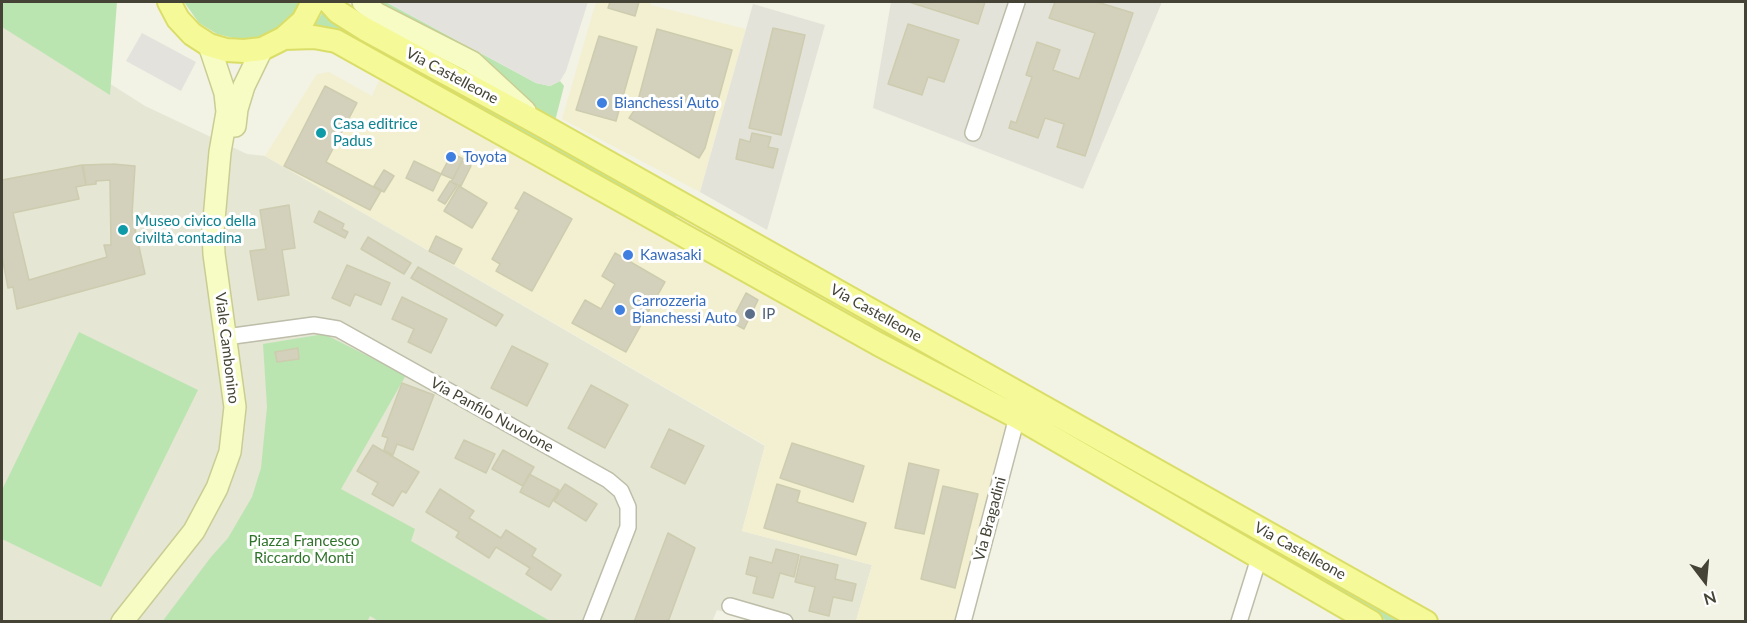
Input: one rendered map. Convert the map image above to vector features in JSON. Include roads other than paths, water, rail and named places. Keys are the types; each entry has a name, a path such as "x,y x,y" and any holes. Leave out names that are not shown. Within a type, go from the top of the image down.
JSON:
{"main road":[{"path":"169,2 178,19 192,34 209,45 226,50 244,51 262,49 284,38 303,21 314,2"},
{"name":"Via Castelleone","path":"330,2 348,20 536,122 1426,621"},
{"name":"Via Castelleone","path":"284,38 314,37 336,41 878,344 1017,417 1371,621"}],"street":[{"path":"363,2 376,13 472,62 536,122"},
{"path":"973,133 1017,2"},
{"name":"Viale Cambonino","path":"138,621 204,536 228,493 241,454 246,406 214,254 213,231 226,112 225,93 209,45"},
{"name":"Viale Cambonino","path":"123,621 194,531 217,488 230,452 235,407 226,252 237,109 244,86 262,49"},
{"name":"Via Panfilo Nuvolone","path":"231,336 314,325 338,329 609,480 621,492 628,507 628,527 591,621"},
{"name":"Via Bragadini","path":"963,621 1017,417"},
{"path":"1239,621 1259,558"},
{"path":"730,606 785,621"}],"place":[{"name":"Bianchessi Auto","path":"602,103"},
{"name":"Casa editrice Padus","path":"321,133"},
{"name":"Toyota","path":"451,157"},
{"name":"Museo civico della civiltà contadina","path":"123,230"},
{"name":"Kawasaki","path":"628,255"},
{"name":"Carrozzeria Bianchessi Auto","path":"620,310"},
{"name":"IP","path":"750,314"}],"park label":[{"name":"Piazza Francesco Riccardo Monti","path":"304,550"}]}
